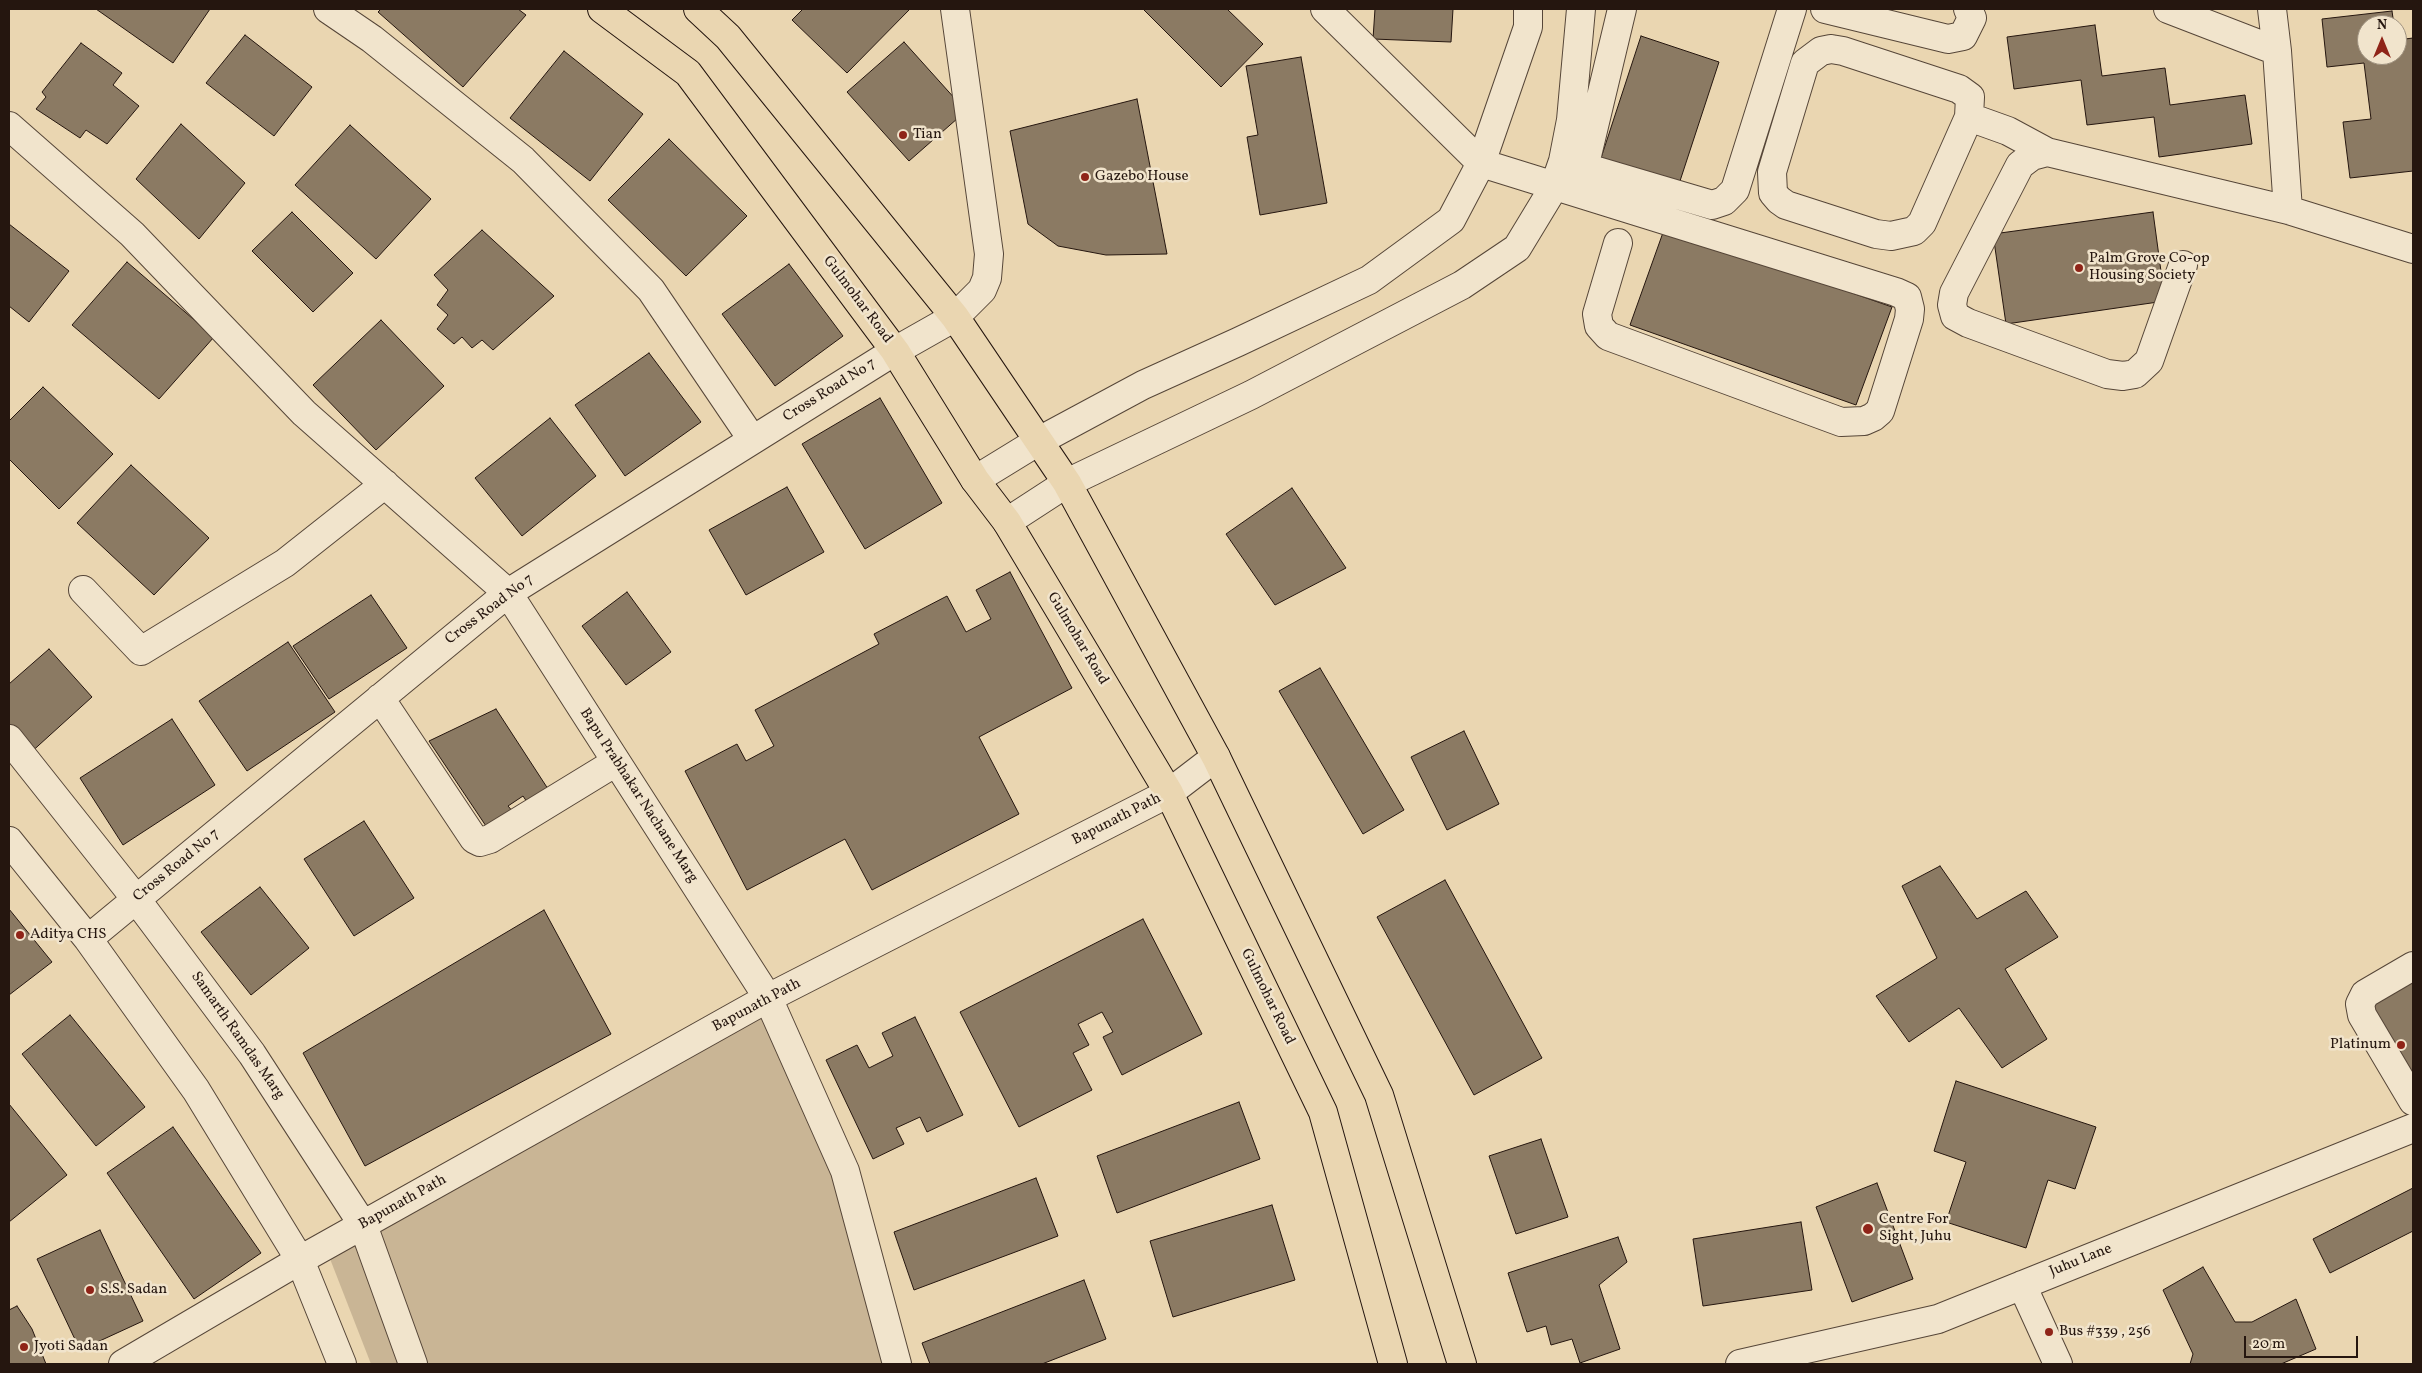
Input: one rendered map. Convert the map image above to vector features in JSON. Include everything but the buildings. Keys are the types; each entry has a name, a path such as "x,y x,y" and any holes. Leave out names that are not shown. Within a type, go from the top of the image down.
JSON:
{"main road":[{"name":"Gulmohar Road","path":"602,9 688,73 895,351 975,480 1007,522 1169,793 1323,1112 1394,1364"},
{"path":"698,9 728,37 955,317 1037,442 1067,483 1216,757 1379,1095 1462,1364"}],"street":[{"path":"328,9 372,39 523,160 557,194 650,290 752,439"},
{"name":"Cross Road No 7","path":"88,939 508,593 752,439 895,351 955,317 982,290 987,278 989,254 954,9"},
{"path":"1325,9 1481,163 1907,297 1910,308 1909,319 1880,411 1864,421 1842,422 1608,336 1599,326 1597,314 1618,243"},
{"path":"975,480 1037,442 1143,385 1368,280 1451,220 1481,163 1528,27 1528,9"},
{"path":"1574,164 1571,120 1581,9"},
{"path":"1007,522 1067,483 1251,395 1462,285 1517,248 1554,186 1574,164 1622,9"},
{"path":"1574,164 1712,205 1724,201 1735,190 1792,9"},
{"path":"1825,9 1948,39 1963,36 1972,18 1968,9"},
{"path":"2168,9 2277,51"},
{"path":"2272,9 2277,51 2288,210"},
{"path":"1821,51 1843,51 1966,92 1970,97 1969,117 1922,223 1914,231 1891,236 1876,234 1786,205 1773,193 1772,172 1805,63 1821,51"},
{"path":"1969,117 2008,130 2046,152 2288,210 2413,249"},
{"name":"Bapu Prabhakar Nachane Marg","path":"9,126 132,234 304,413 508,593 768,998 846,1171 897,1364"},
{"path":"2046,152 2032,156 2020,165 1954,293 1952,305 1955,316 1968,323 2107,374 2123,376 2135,374 2149,361 2183,265"},
{"path":"83,590 141,651 285,563 385,484"},
{"path":"380,698 474,839 480,842 490,839 616,762"},
{"name":"Samarth Ramdas Marg","path":"9,738 136,899 252,1054 363,1225 413,1364"},
{"name":"Bapunath Path","path":"123,1364 300,1260 768,998 1169,793 1216,757"},
{"path":"9,841 88,939 196,1090 300,1260 342,1364"},
{"path":"2413,966 2365,994 2360,1004 2362,1015 2413,1102"},
{"name":"Juhu Lane","path":"1740,1364 1938,1319 2413,1128"},
{"path":"2022,1285 2058,1364"}],"shaded area":[{"path":"763,1011 841,1198 882,1364 371,1364 325,1246"}],"place":[{"name":"Tian","path":"903,135"},
{"name":"Gazebo House","path":"1085,177"},
{"name":"Palm Grove Co-op Housing Society","path":"2079,268"},
{"name":"Aditya CHS","path":"20,935"},
{"name":"Platinum","path":"2401,1045"},
{"name":"Centre For Sight, Juhu","path":"1868,1229"},
{"name":"S.S. Sadan","path":"90,1290"},
{"name":"Bus #339 , 256","path":"2049,1332"},
{"name":"Jyoti Sadan","path":"24,1347"}]}
